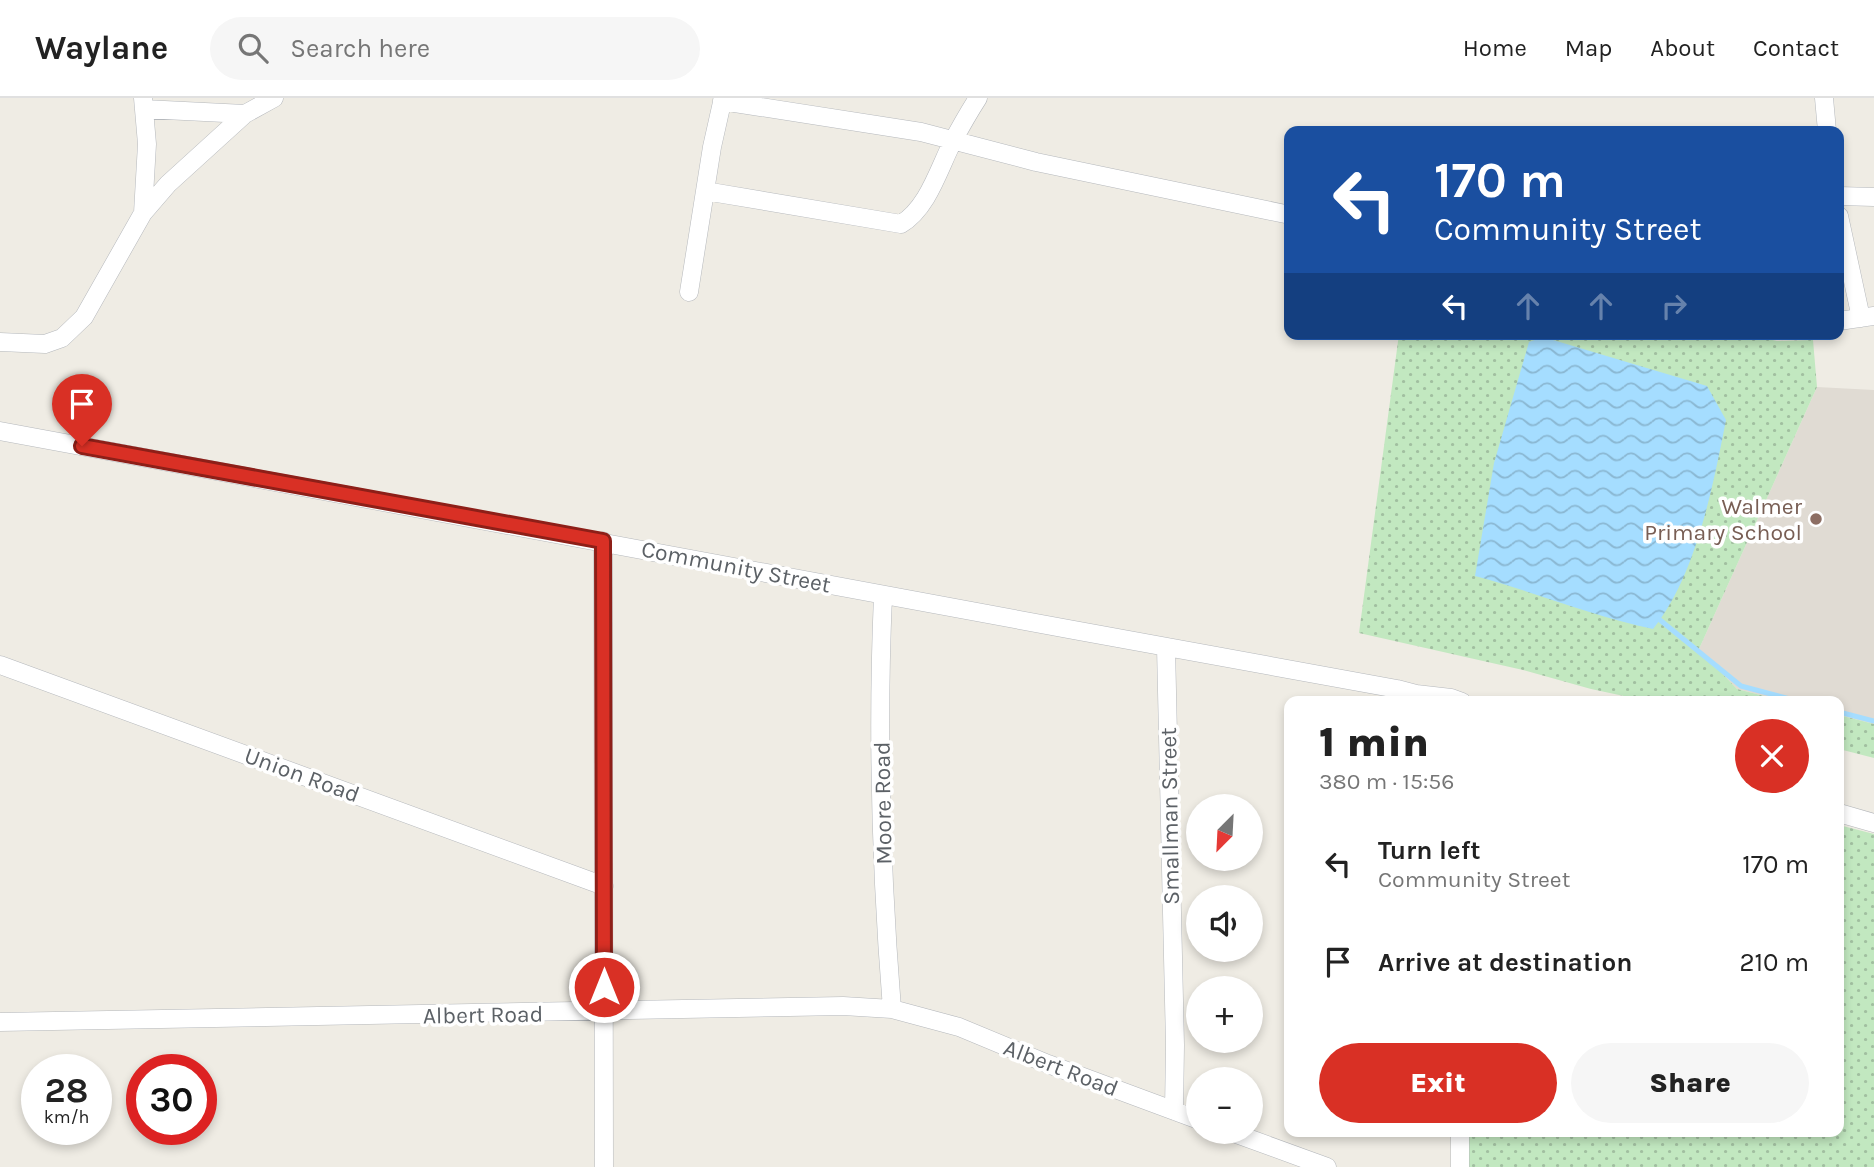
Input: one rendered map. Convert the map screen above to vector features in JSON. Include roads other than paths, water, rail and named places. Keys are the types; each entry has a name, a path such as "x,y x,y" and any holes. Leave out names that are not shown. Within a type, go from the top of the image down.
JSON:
{"street":[{"path":"0,342 45,344 62,338 84,317 143,213 168,184 245,114 274,98"},
{"path":"705,191 901,225 914,214 924,200 978,98"},
{"path":"1824,98 1827,126"},
{"path":"690,292 722,99 921,132 1048,165 1284,214"},
{"path":"143,213 147,144 143,104 245,114"},
{"path":"1844,196 1874,197"},
{"path":"1844,233 1868,317 1844,320"},
{"name":"Community Street","path":"0,431 1397,689 1416,696"},
{"path":"603,541 604,1167"},
{"name":"Moore Road","path":"883,596 880,659 885,913 891,1009"},
{"name":"Smallman Street","path":"1166,647 1175,1045 1174,1111"},
{"name":"Union Road","path":"0,665 604,886"},
{"path":"1844,814 1874,822"},
{"name":"Albert Road","path":"0,1022 604,1013 844,1006 891,1009 959,1027 1186,1116"},
{"path":"1460,1137 1460,1167"},
{"path":"1263,1144 1327,1167"}],"water":[{"path":"1553,340 1707,386 1726,420 1709,501 1692,557 1668,608 1653,629 1475,576 1494,463 1529,342"}],"waterway":[{"path":"1660,620 1741,686 1778,696"},
{"path":"1844,713 1874,721"}],"place":[{"name":"Walmer Primary School","path":"1816,519"}]}
